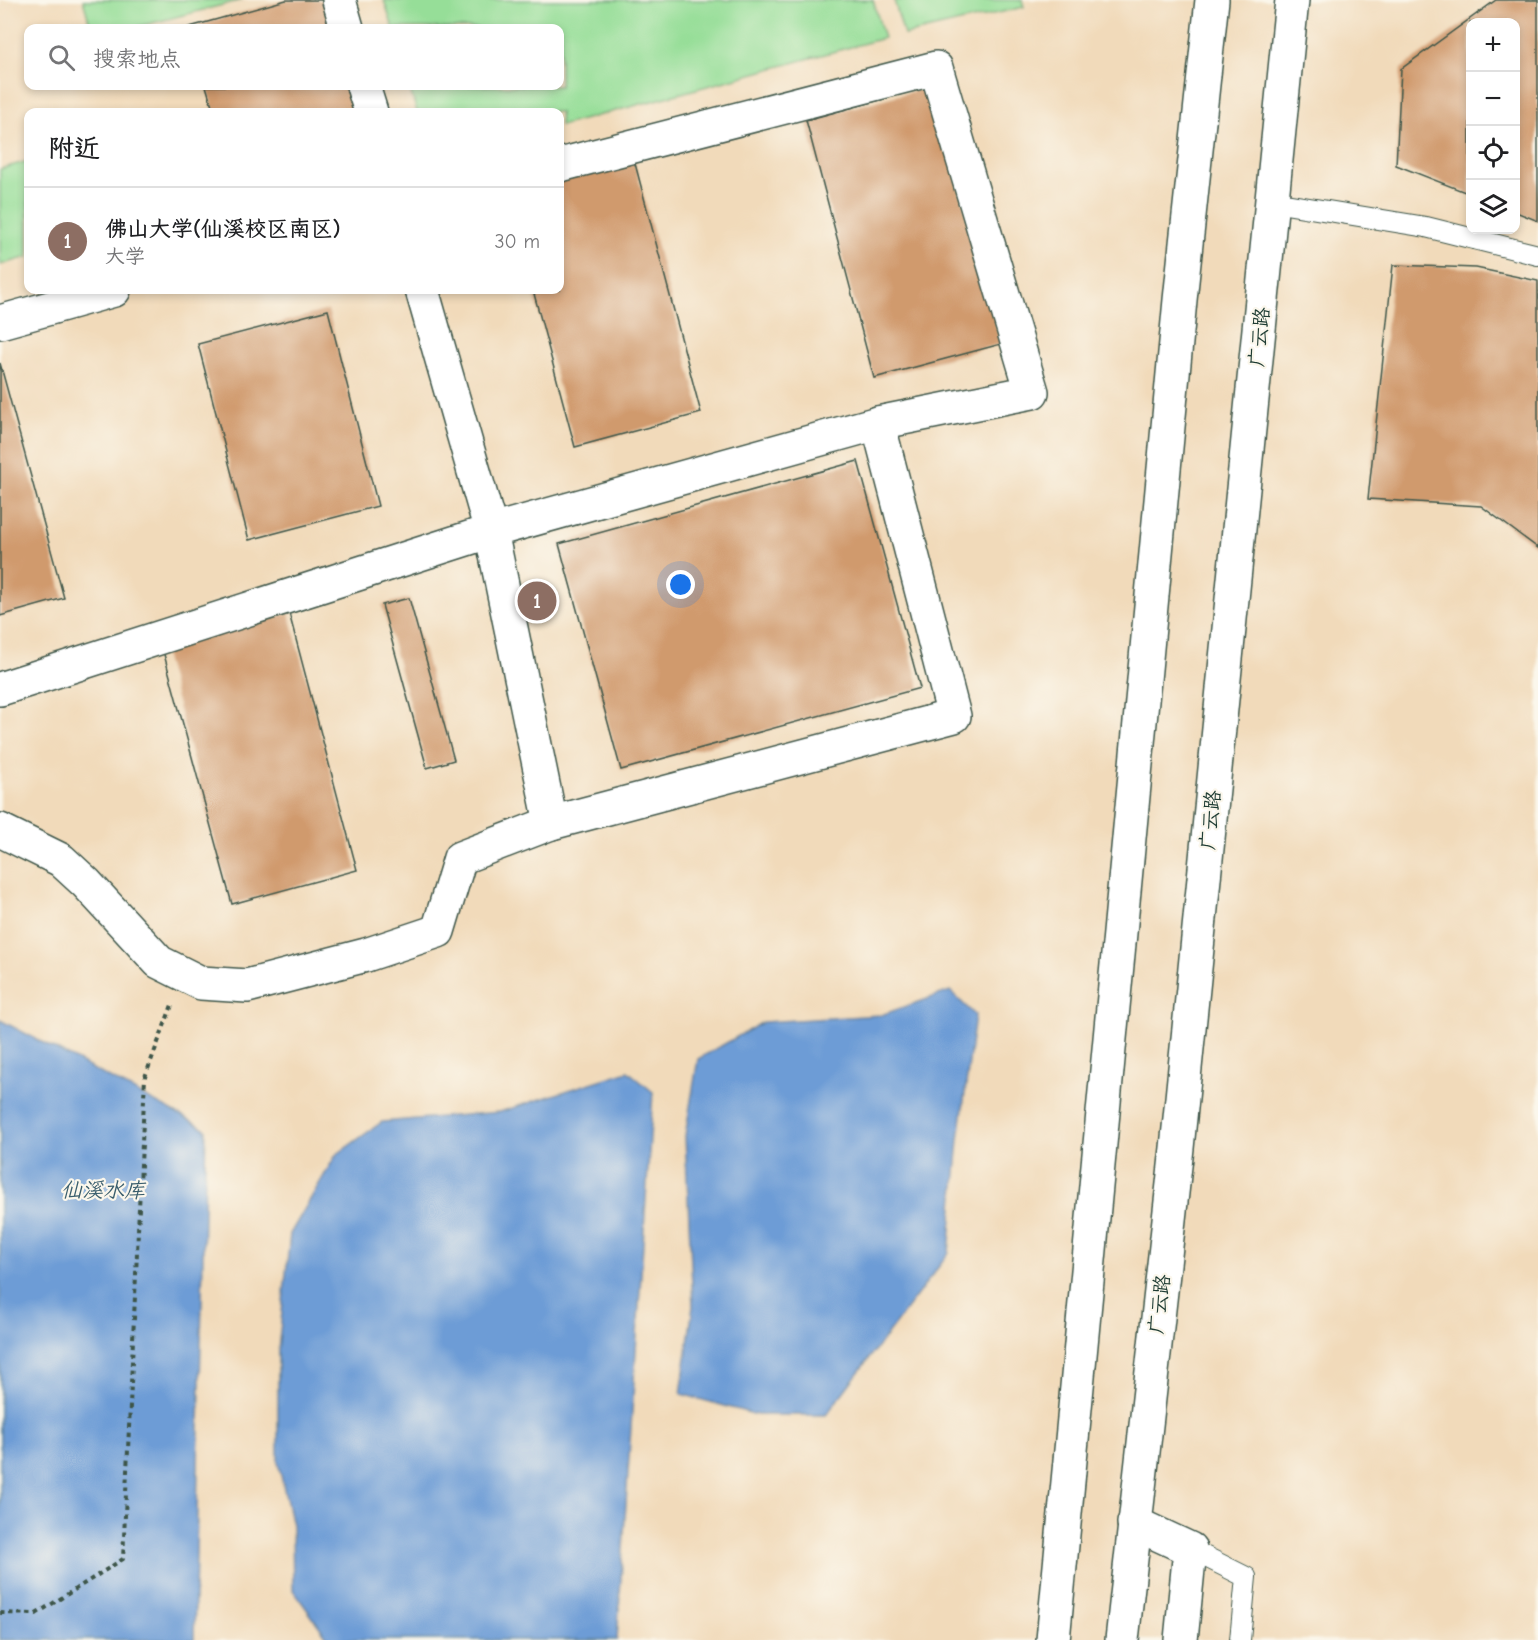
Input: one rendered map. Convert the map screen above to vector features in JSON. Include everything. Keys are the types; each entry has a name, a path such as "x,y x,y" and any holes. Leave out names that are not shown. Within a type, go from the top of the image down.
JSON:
{"street":[{"path":"339,0 346,24"},
{"path":"1053,1640 1179,312 1212,0"},
{"name":"广云路","path":"1122,1640 1177,1148 1292,0"},
{"path":"0,689 491,531 878,423 1032,392 936,68 564,164"},
{"path":"364,90 370,108"},
{"path":"0,322 100,294"},
{"path":"423,294 491,531 551,823"},
{"path":"0,830 61,860 86,883 159,962 201,983 247,986 366,955 438,931 460,858 551,823 954,716 878,423"},
{"path":"1134,1523 1190,1549 1181,1640"}],"lane":[{"path":"1273,202 1426,227 1538,255"},
{"path":"1190,1549 1246,1577 1240,1640"}],"path":[{"path":"0,1612 36,1614 123,1559 145,1077 184,975"}],"green space":[{"path":"83,0 242,0 149,24 90,24"},
{"path":"384,0 873,0 884,38 564,125 564,108 416,108 410,90 564,90 564,24 392,24"},
{"path":"894,0 1022,0 1024,7 904,35"},
{"path":"24,162 24,258 0,265 0,169"}],"water":[{"path":"950,991 975,1015 959,1139 949,1253 826,1415 757,1415 681,1394 693,1306 685,1136 698,1059 763,1022 881,1015"},
{"name":"仙溪水库","path":"0,1020 206,1129 194,1640 0,1640"},
{"path":"628,1071 653,1092 617,1640 329,1640 293,1590 292,1525 278,1462 278,1351 290,1234 336,1155 382,1122 500,1112"}],"building":[{"path":"286,0 323,0 330,24 200,24"},
{"path":"1496,0 1538,0 1538,221 1520,214 1520,18 1471,18"},
{"path":"1466,22 1466,192 1396,165 1401,69"},
{"path":"932,86 1001,344 874,378 806,120"},
{"path":"207,90 347,90 353,108 213,108"},
{"path":"633,156 701,413 575,447 534,294 564,294 564,174"},
{"path":"1393,265 1476,268 1538,281 1538,548 1481,506 1368,499"},
{"path":"328,310 378,506 249,540 198,344"},
{"path":"0,363 64,598 0,616"},
{"path":"858,461 920,688 621,770 559,544"},
{"path":"409,598 454,760 427,768 382,605"},
{"path":"289,613 357,870 232,904 162,647"}],"place":[{"name":"佛山大学(仙溪校区南区)","path":"537,601"}]}
